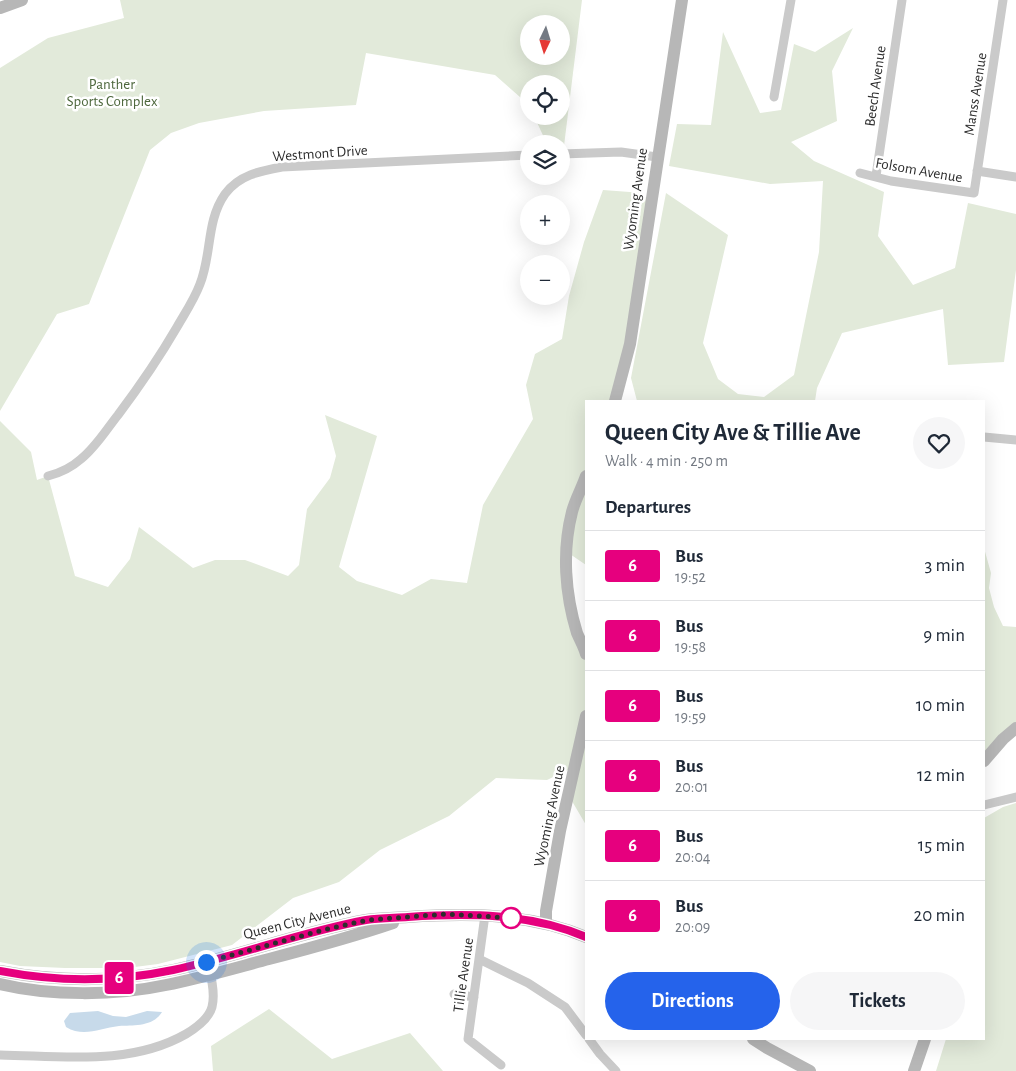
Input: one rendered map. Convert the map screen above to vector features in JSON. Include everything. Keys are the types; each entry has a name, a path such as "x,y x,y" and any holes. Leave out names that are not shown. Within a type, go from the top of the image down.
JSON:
{"main road":[{"path":"0,8 22,0"},
{"name":"Wyoming Avenue","path":"615,400 630,344 682,0"},
{"path":"585,478 572,510 568,529 566,562 572,613 585,652"},
{"name":"Wyoming Avenue","path":"546,923 546,911 560,831 585,720"},
{"path":"985,760 1016,728"},
{"name":"Queen City Avenue","path":"0,971 69,979 106,979 172,970 368,920 446,914 485,916 546,923 585,937"},
{"name":"Queen City Avenue","path":"0,984 46,991 83,993 164,986 343,939 410,917"},
{"path":"755,1040 810,1071"},
{"path":"914,1071 925,1040"}],"street":[{"path":"774,97 791,0"},
{"name":"Beech Avenue","path":"876,176 902,0"},
{"name":"Manss Avenue","path":"974,193 1003,0"},
{"path":"570,154 621,152 657,157"},
{"name":"Westmont Drive","path":"48,476 60,472 80,460 97,442 159,358 193,301 206,265 211,227 219,205 229,189 238,181 247,175 282,167 520,155"},
{"path":"977,170 1016,177"},
{"name":"Folsom Avenue","path":"860,173 876,176 890,182 974,193"},
{"path":"985,437 1016,440"},
{"path":"985,805 1016,797"},
{"name":"Tillie Avenue","path":"485,916 468,1039 501,1065"},
{"path":"479,959 528,983 566,1007 585,1034"},
{"path":"0,1055 100,1058 135,1053 161,1046 195,1029 207,1016 212,1007 213,994 206,962"},
{"path":"454,994 474,997"},
{"path":"590,1040 616,1071"}],"green space":[{"name":"Panther Sports Complex","path":"120,0 582,0 570,97 570,75 520,75 520,97 495,75 366,53 356,105 264,111 199,123 171,133 150,150 89,304 57,314 0,411 0,68 48,38 124,18"},
{"path":"853,28 832,71 837,121 791,142 814,161 884,192 878,236 913,285 955,268 968,203 1016,214 1016,270 1004,362 948,365 943,309 842,333 817,388 815,400 637,400 631,378 666,193 728,235 703,343 718,379 738,394 764,397 794,375 819,252 823,181 770,184 669,166 677,124 711,125 723,32 760,113 781,110 794,44 815,52"},
{"name":"Panther Sports Complex","path":"538,125 567,125 565,135 543,135"},
{"path":"603,190 643,193 650,205 615,400 585,400 585,564 567,552 566,571 585,650 585,823 569,796 576,766 547,780 496,778 449,816 380,850 339,882 293,898 232,945 158,964 127,968 20,966 0,962 0,421 31,452 37,480 48,476 75,576 108,587 130,559 139,527 193,568 215,560 245,560 288,576 299,565 307,509 330,478 336,456 325,415 377,436 339,567 357,581 402,595 431,579 467,583 483,505 533,419 526,385 535,354 562,339 568,305 570,305 570,292 584,242"},
{"path":"985,552 991,573 989,588 994,607 1003,626 1016,627 1016,728 985,760"},
{"path":"1016,803 1016,1071 936,1071 946,1040 985,1040 985,817 1003,807"},
{"path":"269,1009 332,1059 410,1033 443,1071 213,1071 211,1046"}],"water":[{"path":"98,1011 113,1016 126,1017 147,1011 162,1012 154,1020 137,1025 86,1032 79,1032 66,1027 64,1021 70,1013"}],"bus line":[{"name":"6","path":"0,971 69,979 106,979 137,976 206,962 327,929 368,920 446,914 535,921 585,937"}],"route":[{"path":"206,962 327,929 368,920 446,914 511,918"}]}
